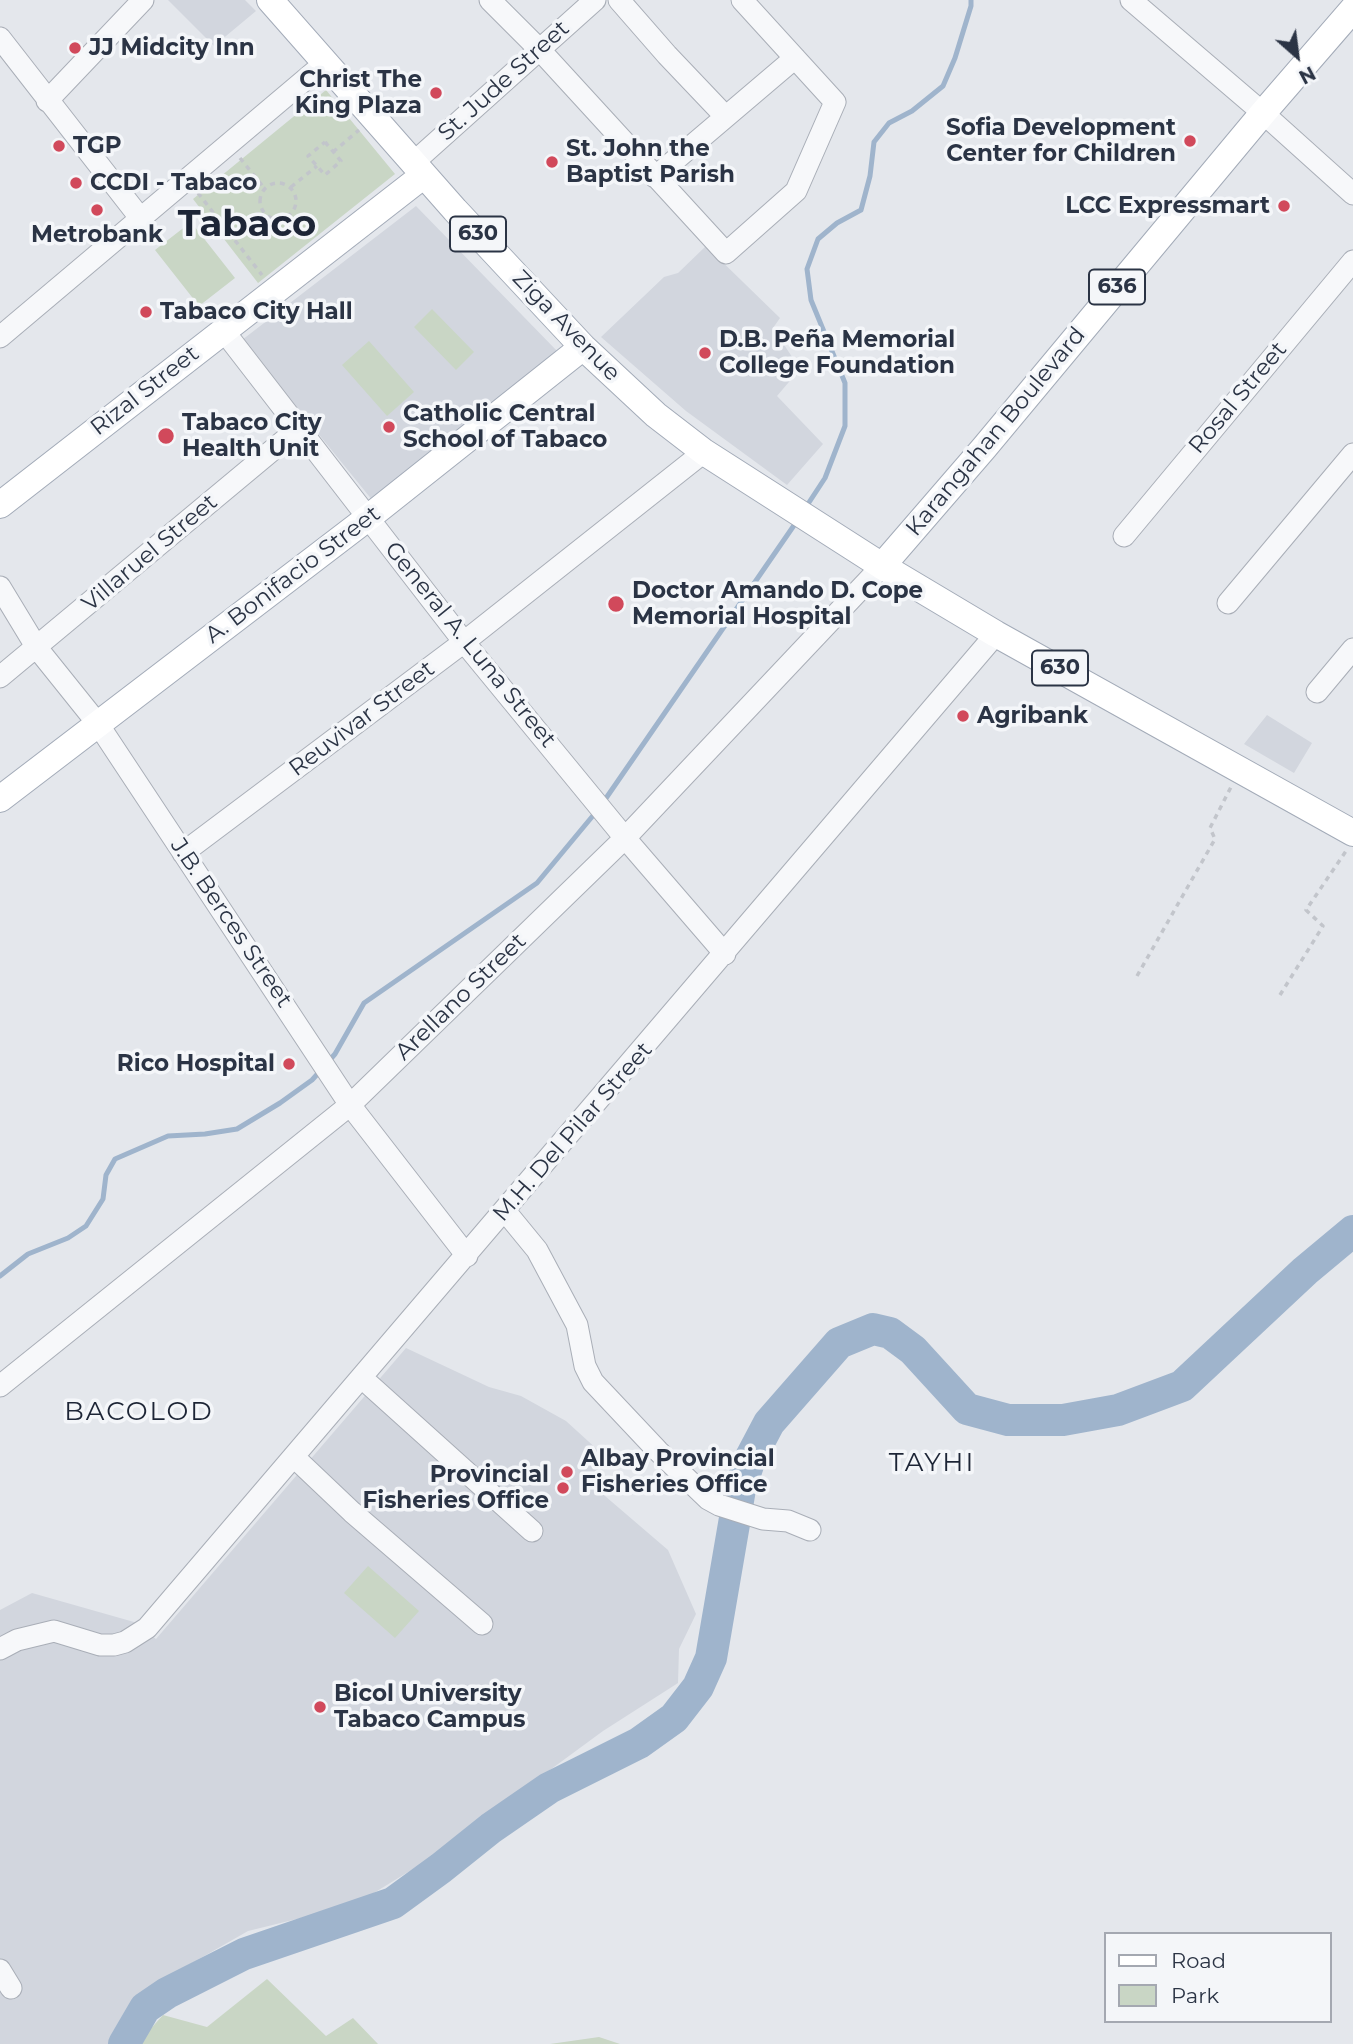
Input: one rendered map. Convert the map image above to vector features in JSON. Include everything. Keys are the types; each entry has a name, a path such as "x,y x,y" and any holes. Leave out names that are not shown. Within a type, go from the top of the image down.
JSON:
{"main road":[{"name":"Ziga Avenue","path":"270,0 419,169 583,347 656,415 704,452 882,566"},
{"name":"Karangahan Boulevard","path":"882,566 985,448 1263,113 1353,9"},
{"name":"Rizal Street","path":"0,505 321,255 419,169"},
{"name":"A. Bonifacio Street","path":"0,799 369,517 583,347"},
{"name":"630","path":"882,566 996,634 1353,833"}],"street":[{"path":"47,101 143,0"},
{"path":"490,0 726,253 796,191 835,102 742,0"},
{"name":"St. Jude Street","path":"419,169 539,50 595,0"},
{"path":"619,0 725,117"},
{"path":"1131,0 1353,194"},
{"path":"0,38 141,219"},
{"path":"655,177 795,58"},
{"path":"0,337 326,62"},
{"name":"Rosal Street","path":"1124,536 1353,261"},
{"name":"General A. Luna Street","path":"223,330 464,642 725,954"},
{"name":"Villaruel Street","path":"0,677 299,428"},
{"name":"Reuvivar Street","path":"183,853 464,642 704,452"},
{"path":"1228,603 1353,454"},
{"name":"Arellano Street","path":"0,1386 350,1105 882,566"},
{"name":"J.B. Berces Street","path":"0,587 37,648 98,724 350,1105 467,1256"},
{"name":"M.H. Del Pilar Street","path":"0,1649 17,1640 54,1631 100,1645 114,1645 125,1642 148,1628 996,634"},
{"path":"1317,692 1353,649"},
{"path":"505,1211 537,1250 577,1325 585,1366 593,1382 708,1499 763,1520 788,1521 810,1530"},
{"path":"362,1378 532,1531"},
{"path":"294,1457 352,1512 482,1624"}],"path":[{"path":"333,152 374,118"},
{"path":"325,142 333,152 341,161 325,175 309,156 325,142"},
{"path":"229,145 265,189"},
{"path":"291,187 317,166"},
{"path":"188,180 274,290"},
{"path":"275,183 291,187 296,205 289,215 283,218 272,217 263,210 260,201 265,189 275,183"},
{"path":"231,235 263,210"},
{"path":"289,215 321,255"},
{"path":"1137,976 1215,839 1210,828 1240,769"},
{"path":"1280,995 1323,926 1306,910 1353,840"}],"shaded area":[{"path":"168,0 245,0 256,11 214,46"},
{"name":"Catholic Central School of Tabaco","path":"416,206 558,352 373,501 242,340"},
{"name":"D.B. Peña Memorial College Foundation","path":"706,246 780,318 773,328 800,369 777,396 823,444 787,485 686,411 601,337 664,277 678,273"},
{"path":"1267,715 1312,743 1294,773 1244,744"},
{"name":"Bicol University Tabaco Campus","path":"406,1348 489,1387 521,1396 566,1421 610,1461 591,1484 668,1550 696,1614 679,1649 678,1683 603,1731 426,1861 364,1899 248,1931 138,1994 111,2044 0,2044 0,1610 32,1593 134,1622 156,1639"}],"green space":[{"path":"326,90 395,174 258,283 193,199"},
{"path":"191,222 235,278 199,306 155,250"},
{"path":"432,309 474,352 456,370 414,327"},
{"path":"369,341 414,392 387,416 342,365"},
{"path":"368,1566 419,1611 395,1638 344,1593"},
{"path":"267,1979 326,2036 353,2018 378,2044 137,2044 163,2015 207,2027"},
{"path":"599,2037 620,2044 550,2044"}],"waterway":[{"path":"806,507 825,478 845,426 845,383 811,300 807,269 818,239 837,223 861,210 870,176 874,142 889,123 912,111 943,86 955,58 971,0"},
{"path":"602,804 797,521"},
{"path":"328,1062 364,1003 537,883 596,812"},
{"path":"0,1276 28,1254 68,1238 86,1226 103,1199 106,1175 115,1159 168,1136 237,1129 280,1103 312,1080 322,1069"},
{"path":"124,2044 145,2008 167,1993 244,1954 393,1903 491,1828 549,1788 639,1743 674,1718 698,1687 711,1658 740,1489 750,1459 769,1423 839,1343 873,1329 890,1333 913,1350 967,1409 1008,1420 1063,1420 1118,1410 1182,1386 1305,1271 1353,1231"}],"place":[{"name":"JJ Midcity Inn","path":"75,48"},
{"name":"Christ The King Plaza","path":"436,93"},
{"name":"Sofia Development Center for Children","path":"1190,141"},
{"name":"TGP","path":"59,146"},
{"name":"St. John the Baptist Parish","path":"552,162"},
{"name":"CCDI - Tabaco","path":"76,183"},
{"name":"LCC Expressmart","path":"1284,206"},
{"name":"Metrobank","path":"97,210"},
{"name":"Tabaco City Hall","path":"146,312"},
{"name":"D.B. Peña Memorial College Foundation","path":"705,353"},
{"name":"Catholic Central School of Tabaco","path":"389,427"},
{"name":"Tabaco City Health Unit","path":"166,436"},
{"name":"Doctor Amando D. Cope Memorial Hospital","path":"616,604"},
{"name":"Agribank","path":"963,716"},
{"name":"Rico Hospital","path":"289,1064"},
{"name":"Albay Provincial Fisheries Office","path":"567,1472"},
{"name":"Provincial Fisheries Office","path":"563,1488"},
{"name":"Bicol University Tabaco Campus","path":"320,1707"}],"district":[{"name":"Tabaco","path":"247,225"},
{"name":"BACOLOD","path":"139,1412"},
{"name":"TAYHI","path":"932,1463"}]}
